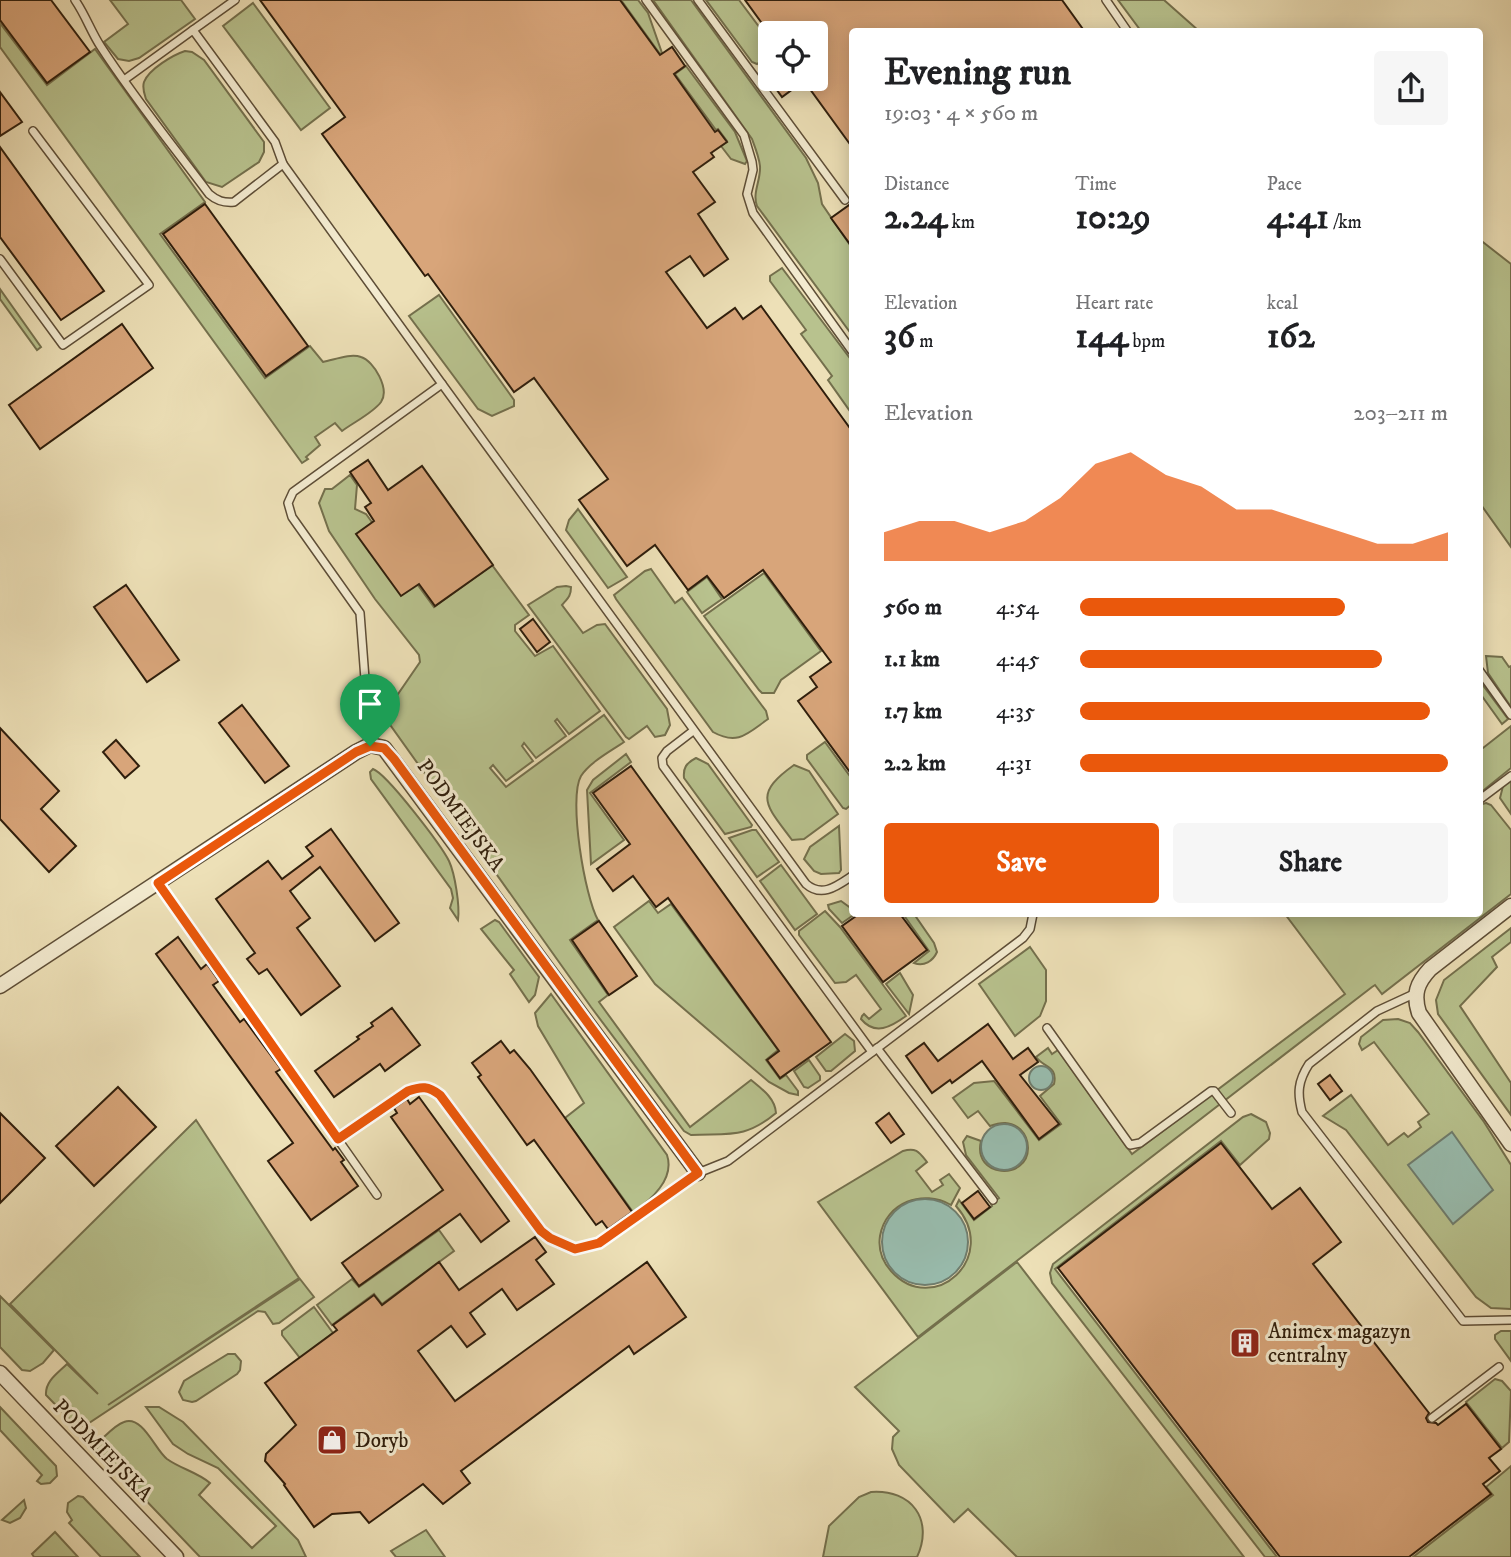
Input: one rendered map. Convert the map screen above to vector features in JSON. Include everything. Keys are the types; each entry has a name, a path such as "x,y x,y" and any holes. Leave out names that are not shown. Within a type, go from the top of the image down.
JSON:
{"street":[{"path":"0,986 356,752 370,746"},
{"name":"PODMIEJSKA","path":"370,746 384,748 394,759 698,1173"},
{"path":"1511,906 1430,969 1420,979 1416,993 1419,1013 1511,1144"},
{"name":"PODMIEJSKA","path":"0,1373 176,1557"}],"lane":[{"path":"75,0 90,23 99,45 214,199 234,202 284,164"},
{"path":"124,80 235,0"},
{"path":"646,0 744,135 753,170 747,194 752,213 849,347"},
{"path":"698,0 845,200"},
{"path":"1106,0 1125,28"},
{"path":"193,30 275,142 284,164 806,884 812,889 822,891 834,888 849,878"},
{"path":"0,259 63,345 149,285 33,131"},
{"path":"370,746 360,613 292,517 288,503 293,492 442,384"},
{"path":"1483,676 1511,715"},
{"path":"693,731 667,751 662,758 663,766 875,1050 993,1200"},
{"path":"1483,797 1511,776"},
{"path":"158,883 377,1195"},
{"path":"338,1139 408,1091 421,1086 432,1089 440,1095 541,1231 575,1249 599,1243 698,1173 728,1161 1023,938 1030,929 1032,917"},
{"path":"1416,993 1377,1011 1309,1064 1299,1087 1302,1112 1463,1321 1511,1320"},
{"path":"1048,1028 1129,1145 1140,1143 1211,1091 1214,1091 1231,1113"},
{"path":"1432,1418 1499,1367"}],"green space":[{"path":"110,0 181,0 195,19 139,58 129,61 118,59 104,42 128,24"},
{"path":"621,0 638,0 648,13 662,53 660,54"},
{"path":"653,0 691,0 806,158 818,183 822,204 849,244 849,331 757,206 755,196 760,166 752,139"},
{"path":"706,0 739,0 758,25 758,63 752,62"},
{"path":"1118,0 1164,0 1196,28 1139,28"},
{"path":"253,3 330,108 301,130 223,26"},
{"path":"0,23 47,85 95,49 205,202 160,234 265,378 310,346 323,362 357,356 371,364 382,383 383,396 378,406 342,431 335,423 315,437 320,445 302,463 0,47"},
{"path":"185,51 204,60 264,142 264,152 259,162 222,187 206,182 144,93 144,82 151,72 168,59"},
{"path":"686,66 735,132 747,161 745,164 731,159 721,146 727,141 675,74"},
{"path":"1483,242 1511,264 1511,547 1483,508"},
{"path":"782,268 849,357 849,410 828,380 832,376 801,334 806,330 770,281 770,276"},
{"path":"0,289 41,347 37,350 0,299"},
{"path":"439,295 514,400 514,406 492,416 478,409 409,316"},
{"path":"350,475 357,485 355,509 366,514 434,607 492,565 529,615 515,625 515,631 535,656 553,646 600,711 569,734 557,719 555,721 566,736 536,758 524,743 522,746 533,761 506,781 493,765 490,768 506,787 604,715 624,742 590,766 581,776 577,788 577,825 583,871 598,920 570,940 608,995 599,1002 690,1127 751,1080 767,1094 775,1108 776,1113 765,1121 736,1133 691,1135 684,1131 591,1007 386,719 385,713 420,662 419,655 375,599 329,531 319,503 325,489 332,489"},
{"path":"578,509 627,577 608,588 566,530 569,520"},
{"path":"651,569 675,603 682,598 766,711 768,719 748,733 729,738 713,732 616,599 614,595"},
{"path":"764,573 821,651 781,680 774,693 762,693 759,690 704,616"},
{"path":"707,577 722,599 702,613 687,592"},
{"path":"557,587 571,587 570,593 562,605 583,633 597,625 605,624 667,709 670,725 665,735 655,737 647,726 629,739 626,737 528,605"},
{"path":"1486,656 1502,657 1509,667 1511,666 1511,707 1488,673"},
{"path":"1483,685 1508,719 1502,724 1483,698"},
{"path":"1511,726 1511,768 1483,791 1483,748"},
{"path":"825,742 849,775 849,806 846,809 807,759 807,755"},
{"path":"626,754 631,762 590,793 624,840 591,864 587,790 593,780"},
{"path":"696,758 708,764 751,827 725,834 684,778 686,766"},
{"path":"794,765 809,771 838,814 804,839 792,840 770,809 768,793 772,784"},
{"path":"373,769 401,796 449,861 456,890 458,920 450,908 453,898 451,889 371,779 370,772"},
{"path":"1511,780 1511,814 1500,798 1503,786"},
{"path":"1483,804 1491,805 1511,830 1511,894 1483,916"},
{"path":"839,826 841,870 839,873 821,874 814,871 804,859 810,847"},
{"path":"756,830 779,862 757,877 729,838"},
{"path":"781,865 817,914 795,930 760,881"},
{"path":"649,901 658,913 671,904 778,1050 766,1060 780,1079 786,1075 798,1095 769,1082 655,984 614,927"},
{"path":"841,901 849,907 851,917 842,923 828,905"},
{"path":"825,911 840,927 906,1016 895,1024 877,1028 866,1024 861,1019 864,1014 869,1019 881,1009 856,975 846,982 835,983 799,935 799,931"},
{"path":"905,917 916,917 937,952 928,962 914,963 929,951"},
{"path":"1287,917 1481,917 1382,994 1375,985 1372,987 918,1337 818,1202 903,1151 917,1151 927,1162 916,1171 932,1192 943,1185 940,1180 949,1174 960,1188 951,1205 929,1198 907,1202 898,1207 884,1224 880,1236 880,1250 891,1271 908,1284 925,1288 942,1285 956,1275 966,1261 971,1244 968,1225 956,1206 959,1200 974,1220 999,1198 966,1155 963,1142 967,1136 981,1141 980,1153 985,1162 1001,1171 1019,1166 1026,1159 1028,1148 1025,1136 1016,1126 1005,1123 990,1126 978,1111 968,1118 953,1098 974,1083 994,1081 1039,1140 1061,1124 1040,1096 1054,1084 1054,1074 1036,1057 1048,1048 1052,1054 1058,1050 1132,1154 1345,994"},
{"path":"495,920 539,977 535,995 529,1002 510,974 514,970 481,929"},
{"path":"1511,928 1511,942 1492,957 1497,967 1460,1006 1511,1083 1511,1115 1438,1014 1436,1000 1444,980"},
{"path":"1030,947 1046,970 1046,1001 1040,1016 1015,1036 979,984"},
{"path":"900,973 913,995 909,1014 886,984"},
{"path":"551,994 667,1155 669,1164 665,1180 654,1195 633,1212 565,1118 584,1103 538,1026 535,1013"},
{"path":"1398,1019 1410,1023 1418,1032 1484,1122 1511,1165 1511,1309 1491,1308 1476,1297 1346,1130 1323,1116 1351,1095 1388,1145 1404,1133 1408,1137 1421,1127 1418,1122 1429,1114 1374,1042 1362,1050 1359,1044 1361,1037 1383,1020"},
{"path":"845,1034 854,1041 855,1051 831,1071 826,1071 816,1057"},
{"path":"809,1060 820,1080 808,1088 804,1087 794,1071"},
{"path":"1251,1114 1266,1122 1269,1139 1240,1165 1221,1141 1055,1269 1277,1557 1265,1557 1052,1283 1050,1273 1053,1264 1243,1117"},
{"path":"196,1120 299,1278 108,1405 300,1279 314,1297 279,1323 273,1324 265,1312 258,1311 86,1425 76,1426 46,1395 50,1381 67,1364 98,1394 10,1304"},
{"path":"439,1230 454,1251 382,1304 374,1294 332,1325 317,1305 352,1279 359,1287"},
{"path":"1017,1262 1244,1557 1017,1557 968,1509 954,1522 899,1465 892,1449 893,1437 899,1431 855,1387"},
{"path":"0,1296 54,1350 43,1363 30,1371 22,1370 0,1347"},
{"path":"314,1307 333,1333 300,1358 282,1335 282,1331"},
{"path":"1501,1331 1511,1331 1511,1361 1495,1339 1495,1335"},
{"path":"228,1354 235,1354 241,1361 237,1374 196,1401 183,1400 179,1392 184,1381"},
{"path":"1495,1379 1502,1381 1511,1391 1509,1442 1502,1448 1466,1402"},
{"path":"0,1407 56,1466 57,1476 50,1483 41,1484 37,1481 42,1475 0,1430"},
{"path":"146,1407 159,1407 183,1422 298,1540 306,1557 200,1557 94,1446 112,1429 124,1422 137,1424 148,1434 162,1455 210,1483 199,1495 252,1548 276,1526 218,1468 173,1444"},
{"path":"1511,1466 1511,1557 1413,1557 1493,1495 1486,1487"},
{"path":"871,1492 898,1496 908,1501 916,1510 923,1531 917,1557 823,1557 829,1526 859,1497"},
{"path":"78,1496 83,1497 140,1557 101,1557 69,1523 72,1520 67,1512 68,1503"},
{"path":"24,1500 26,1508 20,1518 10,1523 2,1520"},
{"path":"426,1530 445,1557 396,1557 391,1551"},
{"path":"55,1532 78,1557 34,1557 32,1554"}],"shaded area":[{"path":"1041,1066 1050,1069 1053,1078 1050,1087 1041,1090 1032,1087 1029,1078 1032,1069"},
{"path":"1004,1124 1020,1131 1027,1147 1020,1163 1004,1170 988,1163 981,1147 988,1131"},
{"path":"1452,1132 1493,1190 1453,1224 1408,1165"},
{"path":"917,1199 933,1199 956,1211 965,1225 968,1242 965,1259 956,1273 933,1285 917,1285 901,1278 889,1266 882,1250 882,1234 889,1218 901,1206"}],"building":[{"path":"0,0 51,0 90,52 47,83 0,20"},
{"path":"260,0 620,0 660,55 672,47 685,66 674,74 715,132 718,130 727,142 711,153 714,157 693,172 715,202 698,214 728,259 704,276 690,256 666,272 707,328 735,308 743,319 761,306 849,427 849,771 798,701 817,687 810,677 831,662 763,570 724,598 707,576 688,590 655,545 627,566 579,500 608,479 534,378 514,392 428,274 425,276 322,134 345,117"},
{"path":"745,0 1062,0 1082,28 849,28 849,143 811,91 828,91 828,21 760,21"},
{"path":"778,91 790,91 782,97"},
{"path":"0,92 22,122 0,136"},
{"path":"0,147 104,291 61,320 0,237"},
{"path":"205,204 308,346 266,376 163,234"},
{"path":"849,205 849,243 831,218"},
{"path":"122,324 153,368 40,449 9,405"},
{"path":"368,460 388,490 422,466 493,565 435,606 419,584 401,596 356,534 374,521 365,507 371,503 350,472"},
{"path":"126,585 179,660 147,682 94,607"},
{"path":"533,619 550,642 537,652 520,629"},
{"path":"242,705 289,766 265,783 219,723"},
{"path":"0,728 59,791 41,809 76,846 49,872 0,819"},
{"path":"116,740 139,766 125,778 103,752"},
{"path":"631,766 831,1042 780,1078 767,1060 779,1051 668,898 656,907 633,876 613,891 597,869 630,844 593,793"},
{"path":"331,829 399,923 375,941 320,867 290,891 310,918 297,928 340,986 301,1015 267,969 259,974 247,959 255,953 216,899 268,861 282,879 313,856 306,847"},
{"path":"855,917 902,917 927,950 883,982 842,926"},
{"path":"599,921 637,976 609,995 572,940"},
{"path":"178,937 201,969 207,964 219,981 213,985 240,1022 244,1019 281,1069 276,1072 333,1150 335,1148 344,1160 341,1162 358,1186 311,1220 268,1161 293,1143 156,954"},
{"path":"392,1008 420,1045 385,1071 380,1064 334,1097 315,1071 359,1039 357,1037 373,1026 371,1023"},
{"path":"988,1024 1013,1059 1028,1048 1038,1062 1020,1075 1059,1124 1039,1139 982,1061 952,1083 950,1080 932,1093 906,1056 924,1043 938,1061"},
{"path":"501,1041 510,1053 514,1050 530,1069 632,1212 608,1229 602,1221 596,1225 534,1140 527,1145 478,1077 481,1075 472,1063"},
{"path":"1330,1075 1342,1091 1330,1100 1318,1084"},
{"path":"118,1087 156,1127 94,1186 56,1146"},
{"path":"419,1097 509,1221 481,1242 460,1214 359,1286 342,1263 443,1190 391,1117 397,1113 394,1108 407,1099 410,1104"},
{"path":"0,1113 45,1158 0,1203"},
{"path":"889,1113 904,1134 891,1143 876,1123"},
{"name":"Animex magazyn centralny","path":"1221,1143 1272,1209 1300,1188 1341,1242 1313,1264 1429,1413 1426,1418 1428,1422 1438,1425 1466,1404 1501,1449 1489,1458 1500,1471 1483,1484 1491,1494 1409,1557 1280,1557 1058,1268"},
{"path":"978,1191 990,1207 974,1219 962,1203"},
{"path":"535,1237 546,1252 536,1260 554,1284 517,1310 502,1289 470,1313 485,1334 467,1347 451,1326 418,1351 455,1401 647,1262 686,1317 634,1354 629,1346 461,1471 470,1483 443,1504 423,1484 369,1523 360,1512 332,1514 314,1527 285,1484 265,1461 266,1454 296,1425 265,1383 337,1330 333,1325 374,1295 382,1305 439,1262 459,1290"}],"place":[{"name":"Animex magazyn centralny","path":"1245,1343"},
{"name":"Doryb","path":"332,1440"}],"route":[{"path":"370,746 384,748 394,759 698,1173 599,1243 575,1249 564,1246 541,1231 440,1095 432,1089 421,1086 408,1091 338,1139 158,883 356,752 370,746"}]}
